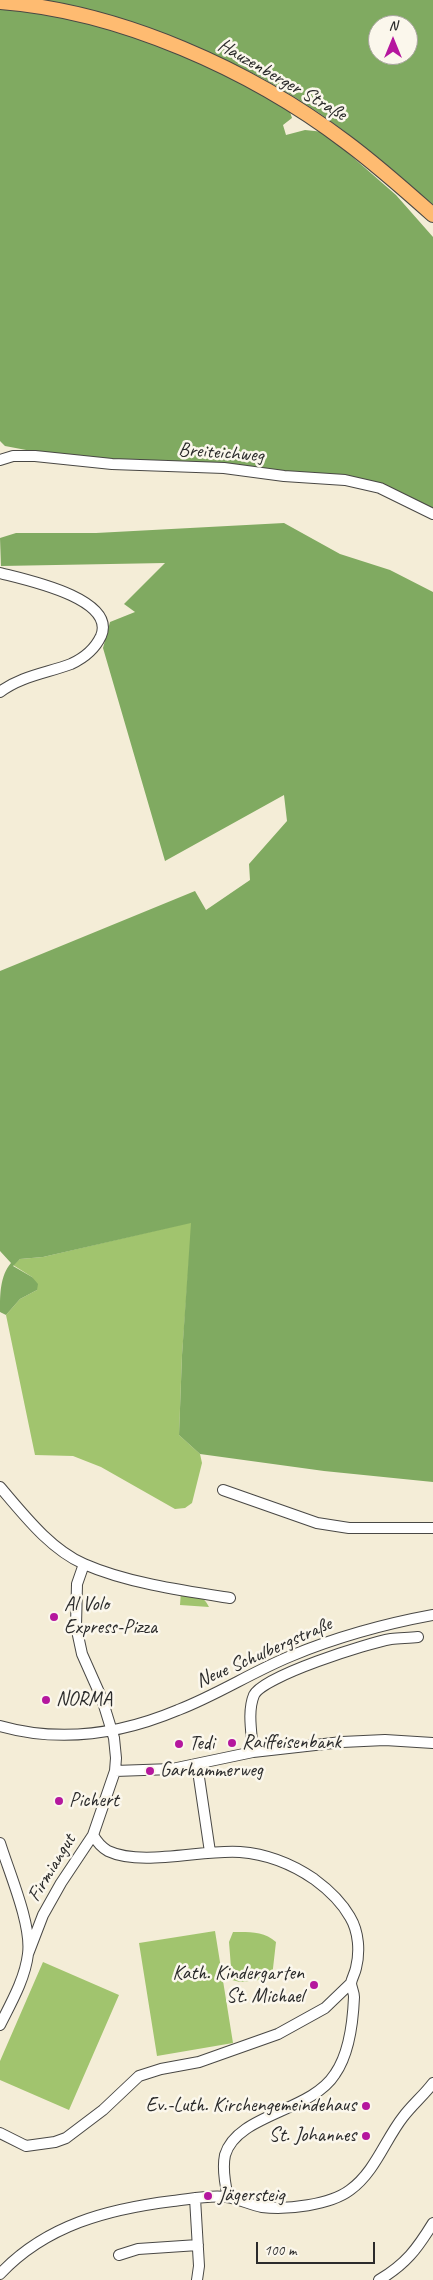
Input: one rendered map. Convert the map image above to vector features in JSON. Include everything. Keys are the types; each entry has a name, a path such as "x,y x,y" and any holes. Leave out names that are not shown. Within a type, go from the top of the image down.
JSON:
{"main road":[{"name":"Hauzenberger Straße","path":"0,2 74,14 109,24 198,55 233,71 308,115 346,142 433,215"}],"street":[{"name":"Breiteichweg","path":"0,460 13,456 35,456 112,464 224,468 284,476 345,480 380,488 433,514"},
{"path":"0,573 65,592 79,599 92,608 100,617 102,633 96,645 84,657 71,664 28,677 0,692"},
{"path":"0,1487 56,1546 84,1564 132,1580 230,1598"},
{"path":"223,1490 317,1523 349,1528 433,1528"},
{"name":"Firmiangut","path":"0,2025 18,1986 28,1954 44,1915 61,1883 93,1835 115,1771 116,1745 102,1699 82,1654 76,1626 77,1584 84,1564"},
{"name":"Neue Schulbergstraße","path":"0,1726 33,1734 59,1736 111,1731 144,1723 179,1710 282,1660 331,1640 401,1621 433,1615"},
{"path":"253,1752 251,1707 255,1693 266,1685 352,1649 391,1640 418,1637"},
{"path":"115,1771 150,1771 197,1764 253,1752 376,1740 433,1744"},
{"path":"197,1764 210,1852"},
{"path":"0,2133 26,2146 55,2142 66,2138 103,2110 139,2076 161,2069 199,2062 278,2034 325,2008 351,1983 358,1961 358,1941 352,1920 332,1892 308,1875 271,1857 242,1852 210,1852 168,1856 118,1854 100,1846 93,1835"},
{"name":"Firmiangut","path":"0,1843 3,1864 26,1931 28,1954"},
{"path":"228,2197 224,2162 226,2154 237,2137 266,2119 311,2098 321,2091 336,2074 350,2028 354,1995 351,1983"},
{"path":"0,2274 40,2240 92,2216 146,2204 195,2198 228,2197 262,2207 318,2203 343,2194 351,2190 366,2175 402,2117 433,2083"},
{"path":"195,2198 198,2245 197,2280"},
{"path":"379,2280 402,2266 410,2258 433,2223"},
{"path":"119,2255 138,2249 198,2245"}],"green space":[{"path":"30,0 433,0 433,205 384,162 332,122 277,86 218,57"},
{"path":"0,8 77,19 136,37 197,60 289,109 292,118 283,125 286,135 305,130 324,132 396,195 433,237 433,510 390,488 42,453 5,446 0,441"},
{"path":"284,523 340,554 390,570 433,592 433,1482 324,1471 200,1454 179,1435 182,1355 191,1223 43,1257 20,1259 13,1266 32,1277 38,1284 37,1290 20,1299 6,1315 0,1312 3,1279 11,1263 0,1251 0,971 195,891 206,910 250,880 249,864 287,821 284,795 165,861 103,648 110,622 135,612 124,604 165,563 1,566 0,538 16,533 96,533"},
{"path":"192,1222 182,1355 179,1435 200,1454 202,1463 192,1503 185,1508 175,1509 101,1467 73,1456 35,1455 6,1315 20,1299 37,1290 32,1277 13,1265 20,1259 43,1257"},
{"path":"181,1591 201,1597 209,1607 180,1605"},
{"path":"215,1931 233,2043 157,2056 139,1943"},
{"path":"233,1932 261,1934 276,1942 272,1977 269,1979 240,1982 232,1980 229,1942"},
{"path":"43,1962 119,1995 69,2110 0,2080 0,2061"}],"place":[{"name":"Al Volo Express-Pizza","path":"54,1617"},
{"name":"NORMA","path":"46,1700"},
{"name":"Raiffeisenbank","path":"232,1743"},
{"name":"Tedi","path":"179,1744"},
{"name":"Garhammerweg","path":"150,1771"},
{"name":"Pichert","path":"59,1801"},
{"name":"Kath. Kindergarten St. Michael","path":"314,1985"},
{"name":"Ev.-Luth. Kirchengemeindehaus","path":"366,2106"},
{"name":"St. Johannes","path":"366,2136"},
{"name":"Jägersteig","path":"208,2196"}]}
